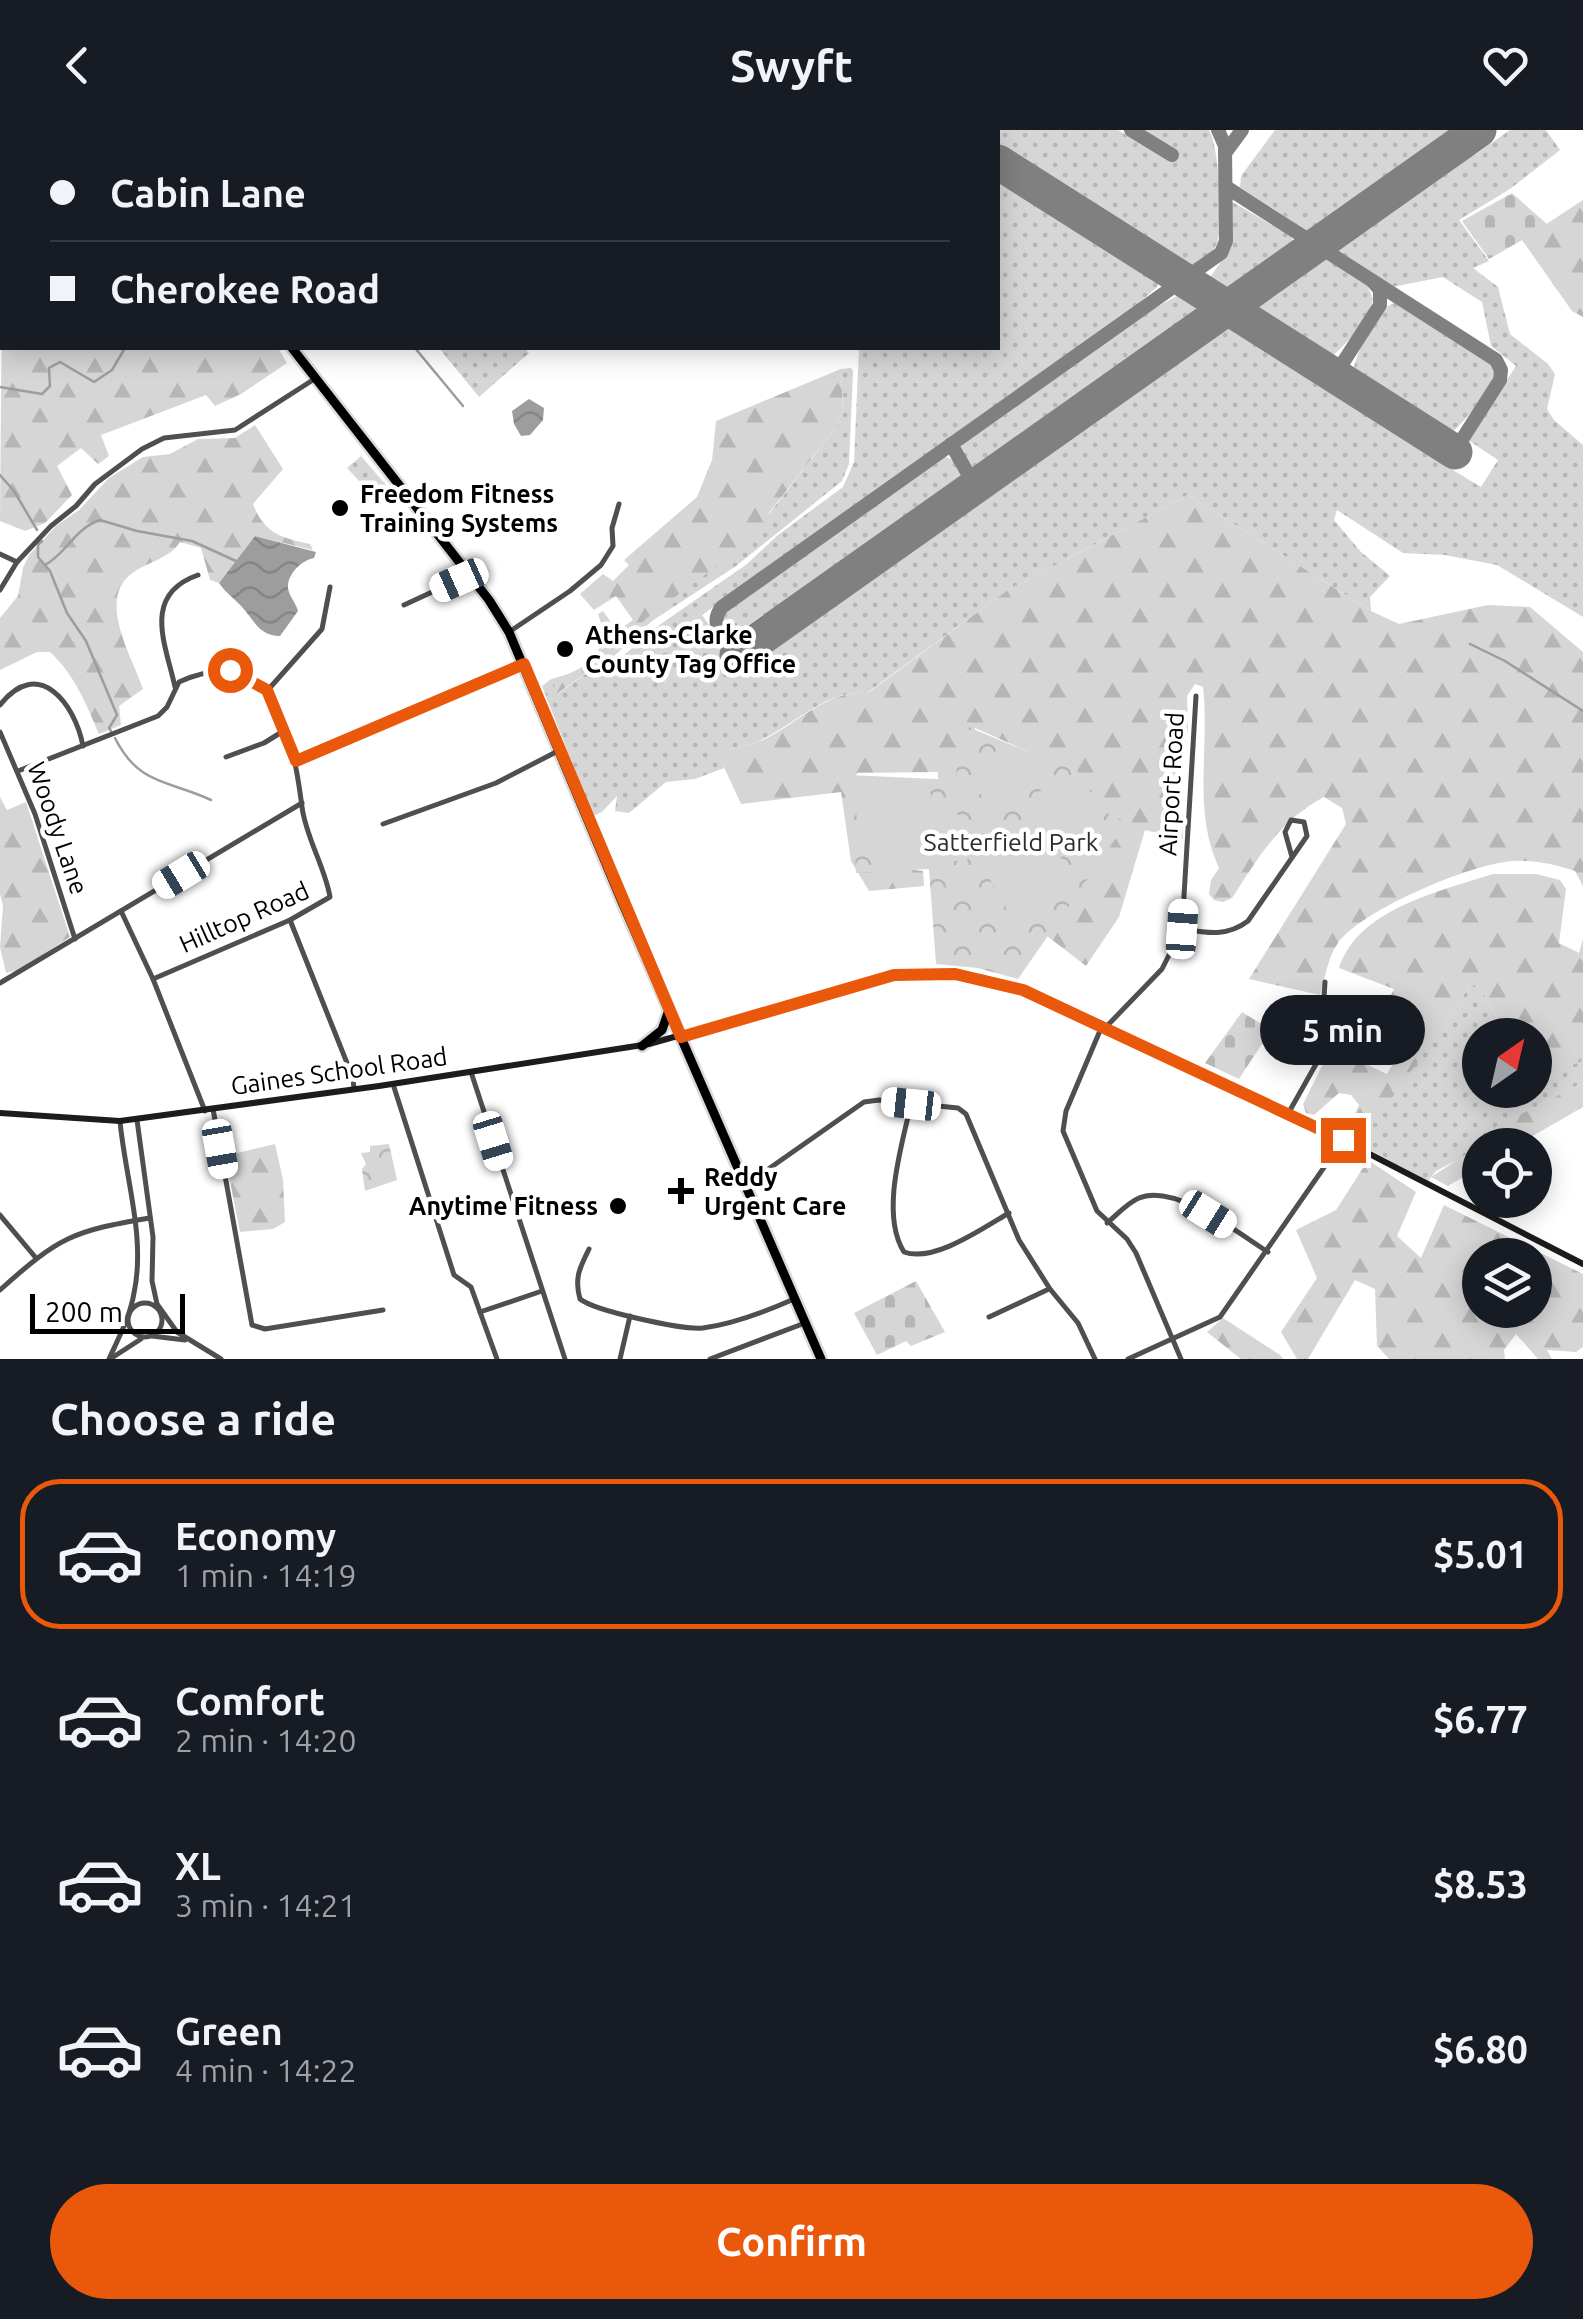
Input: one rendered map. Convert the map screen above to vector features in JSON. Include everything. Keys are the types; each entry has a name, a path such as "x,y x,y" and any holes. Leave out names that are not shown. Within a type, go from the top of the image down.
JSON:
{"highway":[{"path":"294,350 507,628 821,1359"},
{"path":"642,1046 662,1030 669,1010"}],"main road":[{"name":"Gaines School Road","path":"0,1113 137,1120 393,1084 642,1046 879,979 925,972 984,978 1023,990 1288,1112 1583,1264"}],"street":[{"path":"0,590 17,562 51,526 76,506 94,484 133,455 164,438 235,430 316,378"},
{"path":"507,628 570,591 600,566 613,546 612,528 618,504"},
{"path":"0,554 17,562"},
{"path":"404,604 469,575"},
{"path":"175,687 162,642 162,615 174,589 182,581 198,576"},
{"path":"18,772 147,722 167,708 175,687 186,679 224,670 243,674 267,690 322,629 330,587"},
{"path":"296,761 524,664"},
{"name":"Woody Lane","path":"0,704 18,687 35,684 52,689 67,707 83,746"},
{"name":"Hilltop Road","path":"154,980 290,920 330,897 302,803 296,761 267,690"},
{"name":"Airport Road","path":"1181,1359 1136,1252 1097,1211 1063,1132 1080,1072 1104,1027 1162,969 1182,929 1196,696"},
{"path":"226,757 284,730"},
{"name":"Woody Lane","path":"0,732 36,814 75,939"},
{"path":"382,824 496,783 558,751"},
{"path":"0,982 302,803"},
{"path":"1182,929 1212,934 1235,931 1248,921 1307,836 1304,822 1298,819 1291,820 1285,832 1292,857"},
{"path":"121,911 209,1110 252,1324 266,1329 382,1310"},
{"path":"290,920 354,1089"},
{"path":"1288,1112 1320,1057 1325,982"},
{"path":"1323,1008 1405,1044"},
{"path":"471,1072 564,1359"},
{"path":"393,1084 454,1275 472,1287 498,1359"},
{"path":"744,1185 864,1102 950,1105 966,1114 1019,1240 1050,1289 1078,1322 1094,1359"},
{"path":"911,1104 894,1194 897,1234 904,1252 922,1256 1009,1214"},
{"path":"110,1359 160,1328 137,1120"},
{"path":"110,1359 129,1314 137,1276 134,1220 120,1121"},
{"path":"1128,1359 1220,1316 1343,1140"},
{"path":"1107,1223 1142,1196 1169,1196 1208,1214 1268,1252"},
{"path":"0,1215 36,1258"},
{"path":"0,1290 36,1258 82,1231 150,1218"},
{"path":"589,1249 577,1274 580,1298 601,1309 630,1316 696,1329 794,1298"},
{"path":"989,1318 1050,1289"},
{"path":"480,1312 542,1292"},
{"path":"129,1314 146,1303 191,1342 220,1359"},
{"path":"129,1314 132,1330 191,1342"},
{"path":"620,1359 630,1316"},
{"path":"710,1359 805,1323"}],"green space":[{"path":"1000,130 1118,130 1170,161 1176,150 1143,130 1209,130 1219,185 1219,233 1215,248 1186,268 1000,149"},
{"path":"1275,130 1453,130 1450,136 1312,234 1240,187 1241,176"},
{"path":"1510,130 1546,130 1560,150 1510,189 1459,220 1489,261 1473,268 1498,287 1510,334 1555,374 1547,409 1583,445 1583,617 1497,565 1445,555 1403,553 1337,510 1334,520 1361,552 1390,576 1370,597 1371,611 1188,495 1005,592 867,693 826,701 760,741 718,752 724,768 695,779 666,782 629,813 615,811 617,796 593,816 542,686 551,679 559,693 609,657 647,618 769,514 836,427 843,411 841,369 851,368 849,464 842,481 736,566 652,621 598,671 609,668 658,626 747,564 778,535 843,487 854,462 859,350 1000,350 1000,178 1160,279 1157,287 1121,319 702,615 741,670 779,643 785,634 1227,322 1453,465 1451,469 1481,487 1498,460 1468,440 1516,366 1491,346 1482,302 1443,277 1392,287 1337,252 1334,246 1461,157 1476,154"},
{"path":"1512,193 1548,225 1489,259 1462,221"},
{"path":"1583,200 1583,317 1572,311 1522,240"},
{"path":"1231,201 1291,236 1295,246 1226,293 1208,280 1230,249"},
{"path":"1321,255 1367,285 1373,299 1356,332 1330,358 1248,307"},
{"path":"1182,293 1204,308 983,466 972,467 960,449 964,441 1146,313"},
{"path":"1394,303 1494,367 1485,393 1450,434 1352,373 1373,323"},
{"path":"1,350 279,350 287,363 241,394 215,406 206,395 101,435 109,456 98,464 81,448 57,466 72,495 45,523 25,531 0,521"},
{"path":"441,350 529,353 479,397"},
{"path":"841,369 843,411 836,427 769,513 773,524 647,618 609,657 558,693 551,679 585,665 599,649 602,627 598,614 603,611 617,631 633,620 616,596 594,610 580,594 603,574 613,581 629,565 624,560 697,497 712,460 716,421"},
{"path":"255,425 283,469 253,504 257,514 275,533 310,544 313,550 255,536 219,583 210,580 201,548 180,542 165,556 134,572 117,596 117,611 143,689 119,706 121,725 99,734 73,680 50,652 37,652 0,670 0,618 18,596 29,555 56,526 79,510 109,478 143,457 170,454 198,439 235,438"},
{"path":"361,456 386,485 374,497 347,468"},
{"path":"943,457 953,460 959,468 962,474 958,484 776,613 764,614 738,632 726,629 721,618 726,608"},
{"path":"1188,495 1371,611 1399,624 1488,605 1530,607 1583,652 1583,886 1575,871 1552,864 1513,861 1472,870 1419,890 1350,930 1332,954 1320,995 1249,979 1346,824 1342,808 1324,797 1283,828 1232,898 1214,900 1209,894 1211,880 1219,868 1204,802 1203,687 1195,684 1187,696 1188,731 1178,773 1183,839 1145,830 1119,917 1086,966 1042,932 1086,808 1092,780 975,728 964,781 938,783 938,772 858,773 853,778 898,868 923,871 924,886 869,891 851,861 841,792 741,804 717,752 763,740 826,702 853,693 868,693 1005,592"},
{"name":"Satterfield Park","path":"963,725 1095,779 1088,805 1127,822 1018,979 978,968 936,964 929,869 856,873 849,775 955,780"},
{"path":"1000,744 1024,772 1027,790 1023,809 977,793 975,787"},
{"path":"1069,780 1092,785 1074,832 1068,834 1026,809 1043,788"},
{"path":"853,788 926,790 931,794 925,868 892,862 870,846 858,821"},
{"path":"0,797 7,810 26,802 70,937 19,970 6,973 0,947"},
{"path":"955,813 993,831 984,850 963,862 935,857 944,819"},
{"path":"1000,827 1059,851 1061,858 1051,884 1021,934 983,867"},
{"path":"1493,874 1536,874 1560,880 1566,889 1559,943 1579,953 1583,939 1583,1061 1552,1069 1552,1018 1497,1018 1487,999 1470,982 1460,1003 1358,1140 1350,1137 1347,1130 1359,1105 1351,1095 1339,1093 1314,1115 1306,1113 1303,1104 1331,1048 1387,1074 1419,1020 1386,1005 1394,989 1339,968 1364,931 1403,905"},
{"path":"1470,982 1487,999 1497,1018 1462,1018 1462,1108 1534,1108 1495,1128 1462,1128 1462,1158 1436,1171 1428,1181 1357,1143 1460,1003"},
{"path":"1242,1012 1271,1030 1239,1079 1205,1063"},
{"path":"1583,1061 1583,1083 1552,1099 1552,1068"},
{"path":"1583,1083 1583,1107 1547,1128 1494,1128 1533,1108 1552,1108 1552,1098"},
{"path":"275,1144 283,1180 285,1222 273,1229 240,1232 225,1156"},
{"path":"389,1144 397,1180 365,1191 362,1169 366,1164 361,1153 370,1152 370,1146"},
{"path":"1462,1157 1462,1178 1448,1186 1431,1177"},
{"path":"1368,1160 1416,1192 1397,1236 1421,1258 1444,1205 1462,1214 1462,1218 1470,1218 1510,1238 1462,1238 1462,1328 1552,1328 1552,1259 1583,1274 1583,1347 1576,1352 1547,1350 1552,1359 1538,1359 1516,1334 1504,1350 1505,1359 1389,1359 1377,1346 1375,1289 1355,1280 1308,1359 1297,1359 1281,1332 1317,1278 1296,1230 1336,1210"},
{"path":"916,1281 945,1332 911,1346 906,1341 877,1355 854,1313"},
{"path":"1223,1318 1283,1359 1241,1359 1207,1332"}],"water":[{"path":"529,399 544,408 543,420 530,435 521,436 512,411"},
{"path":"255,536 316,552 290,578 289,591 298,611 280,636 262,630 219,583"}],"waterway":[{"path":"0,387 42,394 50,386 49,368 60,362 94,382 112,370 124,350"},
{"path":"417,350 463,406"},
{"path":"0,475 37,530"},
{"path":"45,565 84,529 100,520 192,541 236,561"},
{"path":"42,541 38,557 50,571 67,613 86,641 117,715 111,731"},
{"path":"1470,644 1505,661 1583,711"},
{"path":"115,738 124,754 145,773 211,800"}],"taxiway":[{"path":"1131,130 1172,155"},
{"path":"737,655 717,626 722,607 1221,253 1226,241 1225,146 1218,130"},
{"path":"1225,153 1242,130"},
{"path":"1226,187 1496,360 1500,380 1454,452"},
{"path":"1335,375 1380,305 1380,290 1373,282"},
{"path":"951,444 975,486"}],"runway":[{"path":"737,655 1479,130"},
{"path":"1000,163 1455,452"}],"place":[{"name":"Freedom Fitness Training Systems","path":"340,508"},
{"name":"Athens-Clarke County Tag Office","path":"565,649"},
{"name":"Reddy Urgent Care","path":"681,1191"},
{"name":"Anytime Fitness","path":"618,1206"}],"route":[{"path":"230,670 267,690 296,761 524,664 681,1037 894,975 925,972 984,978 1023,990 1343,1140"}]}
